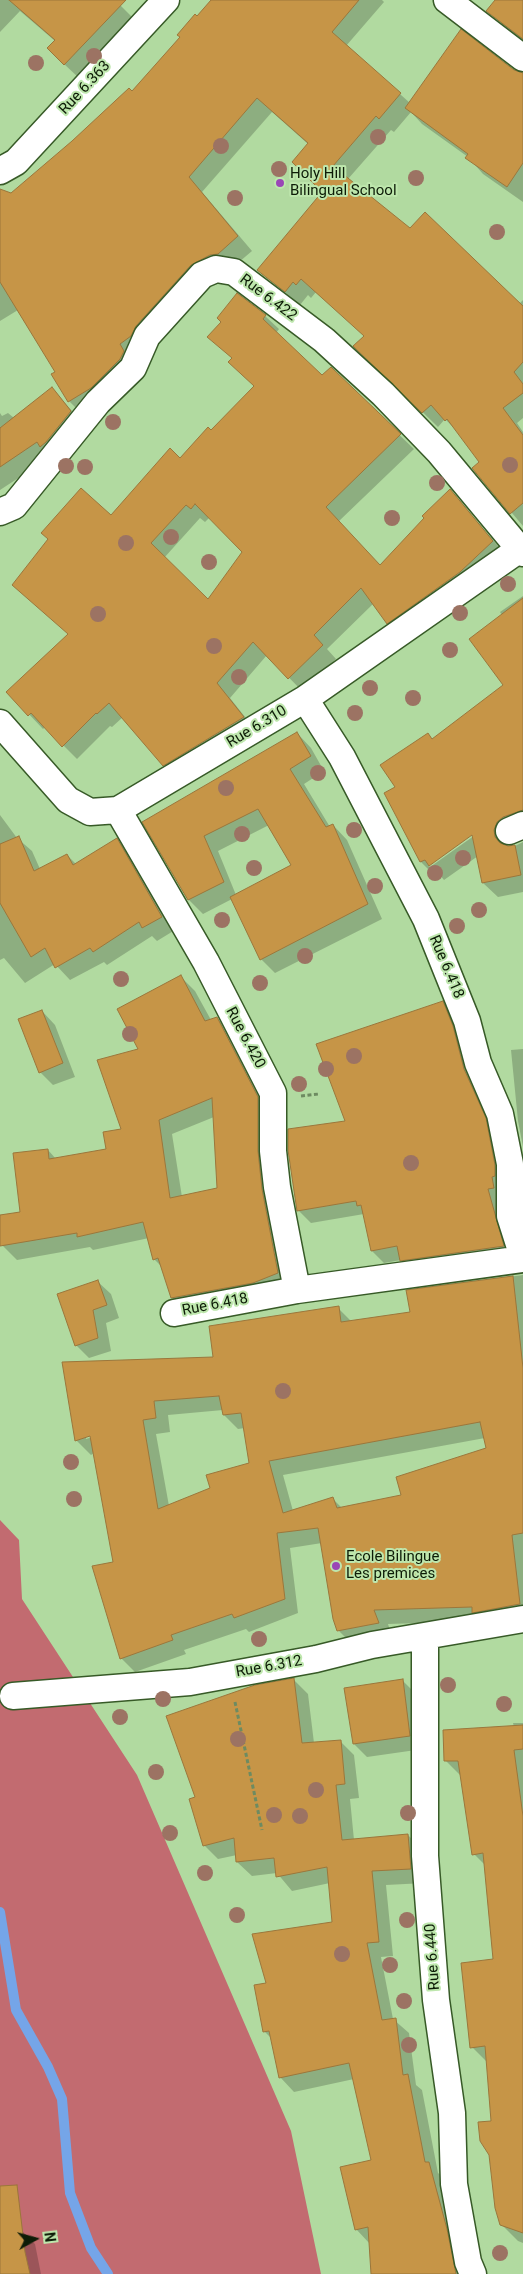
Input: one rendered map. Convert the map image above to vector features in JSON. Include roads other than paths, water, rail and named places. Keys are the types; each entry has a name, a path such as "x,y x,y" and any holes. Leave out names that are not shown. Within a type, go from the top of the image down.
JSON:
{"street":[{"name":"Rue 6.363","path":"0,170 16,162 166,0"},
{"path":"447,0 523,58"},
{"name":"Rue 6.422","path":"0,512 14,506 98,402 133,368 147,336 202,275 216,269 234,272 324,340 383,394 439,452 521,551"},
{"name":"Rue 6.310","path":"0,723 68,800 90,812 118,810 305,699 521,551"},
{"name":"Rue 6.418","path":"174,1313 296,1290 523,1258 510,1216 510,1164 500,1114 478,1064 468,1021 426,919 342,757 305,699"},
{"name":"Rue 6.420","path":"118,810 206,962 274,1093 274,1160 296,1290"},
{"name":"Rue 6.312","path":"13,1696 190,1682 372,1645 523,1619"},
{"name":"Rue 6.440","path":"425,1637 425,1856 434,1971 452,2112 454,2184 468,2262 473,2274"}],"waterway":[{"path":"0,1912 16,2010 48,2067 62,2099 70,2193 91,2248 108,2274"}],"place":[{"name":"Holy Hill Bilingual School","path":"280,183"},
{"name":"Ecole Bilingue Les premices","path":"336,1566"}]}
